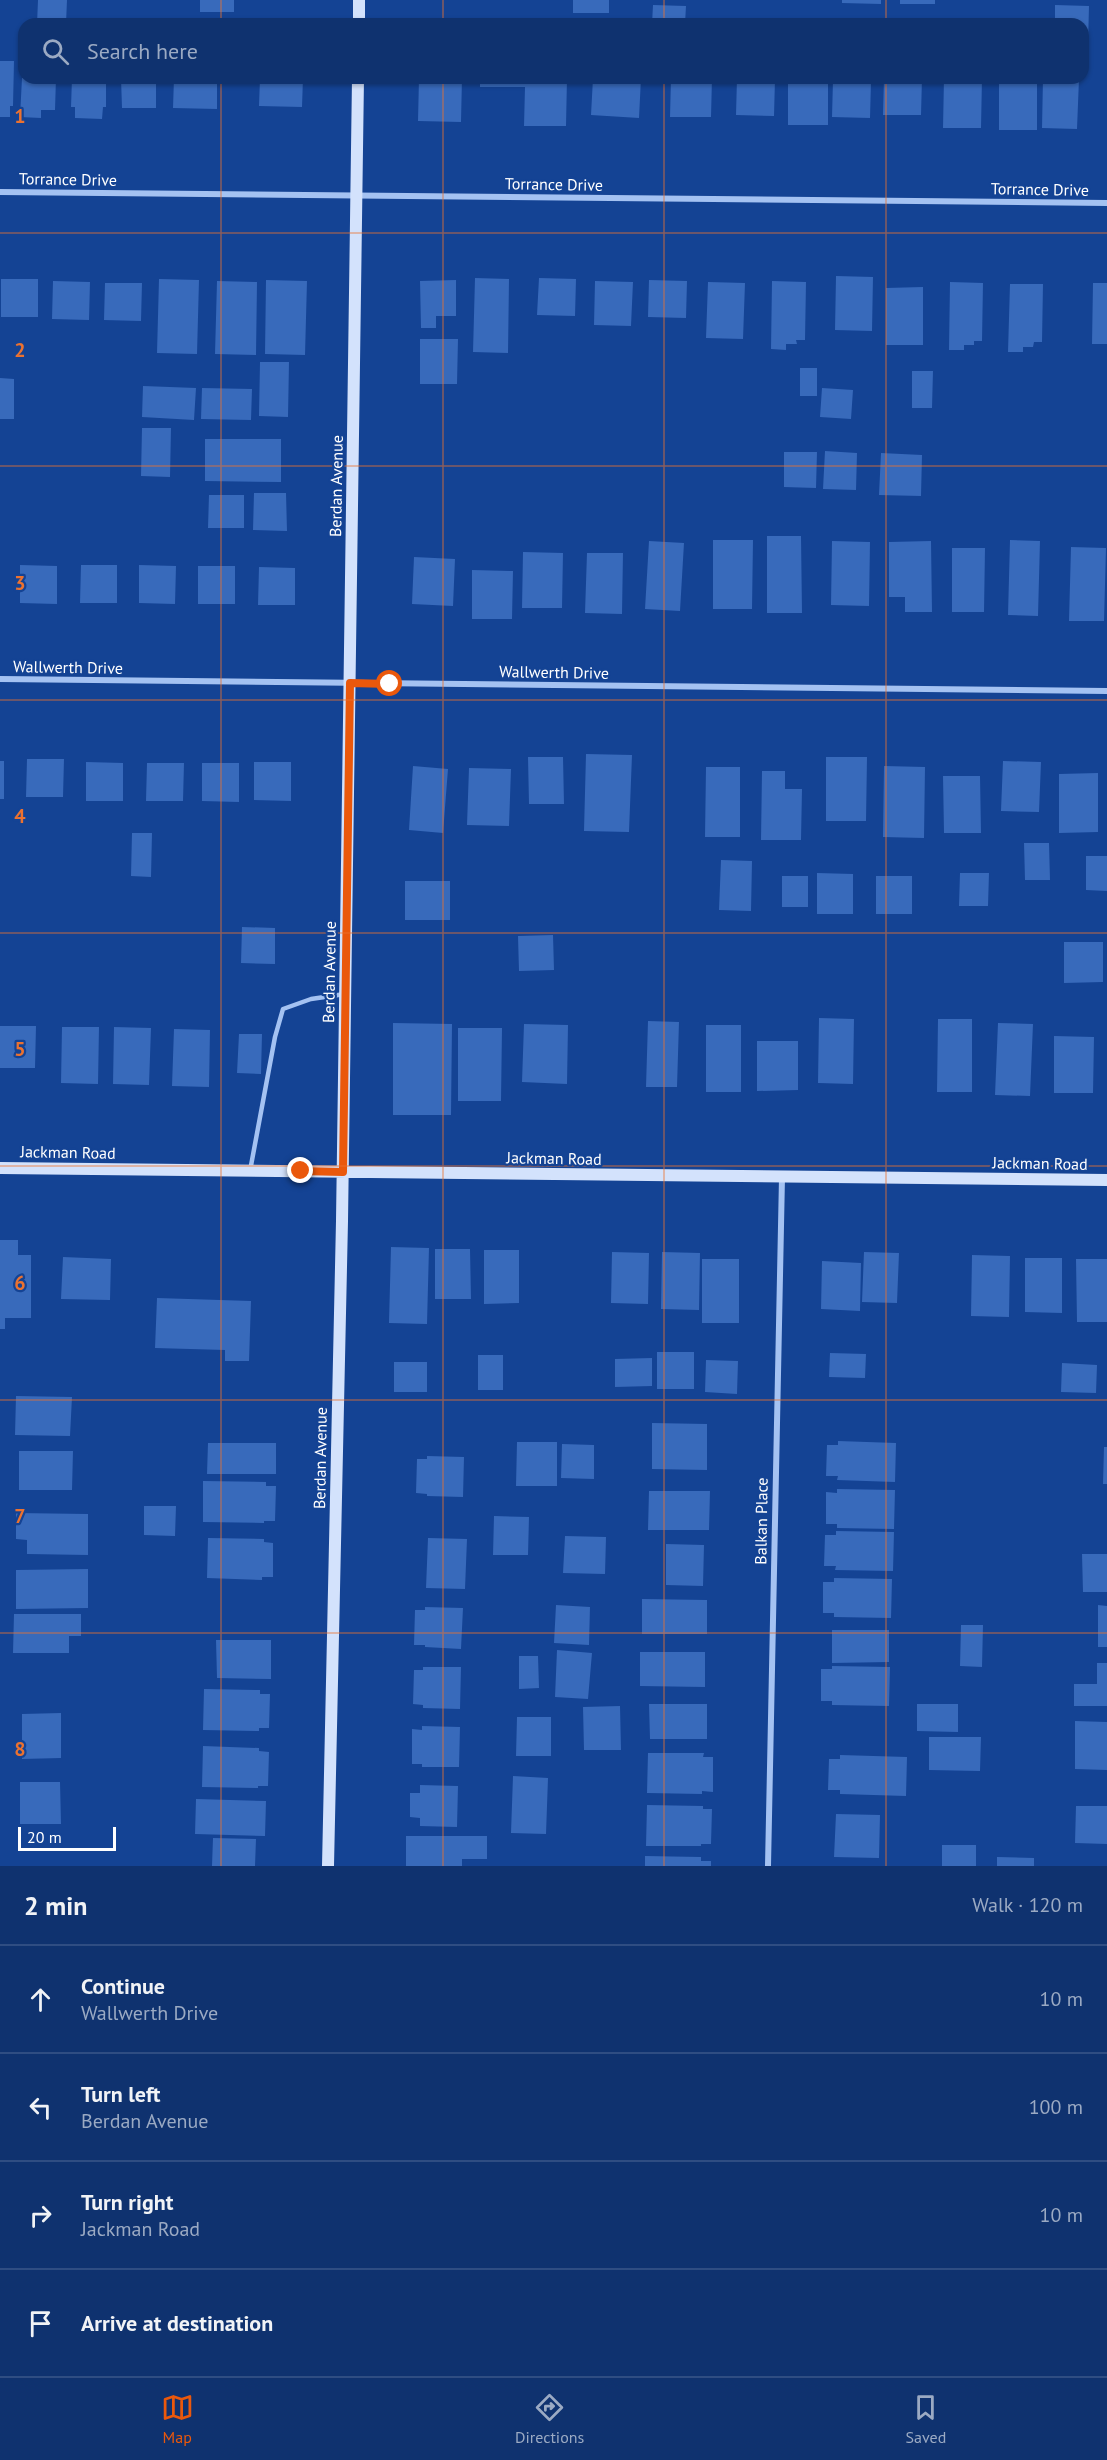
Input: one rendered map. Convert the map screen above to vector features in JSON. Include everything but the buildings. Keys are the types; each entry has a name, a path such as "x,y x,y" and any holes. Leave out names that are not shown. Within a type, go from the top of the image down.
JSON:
{"street":[{"path":"359,0 359,18"},
{"name":"Berdan Avenue","path":"328,1866 343,1172 358,84"},
{"name":"Torrance Drive","path":"0,192 1107,203"},
{"name":"Wallwerth Drive","path":"0,680 1107,691"},
{"name":"Jackman Road","path":"0,1168 1107,1180"},
{"name":"Balkan Place","path":"768,1866 782,1177"}],"lane":[{"path":"250,1171 275,1037 283,1010 311,999 345,994"}],"route":[{"path":"301,1171 343,1172 350,683 390,684"}]}
